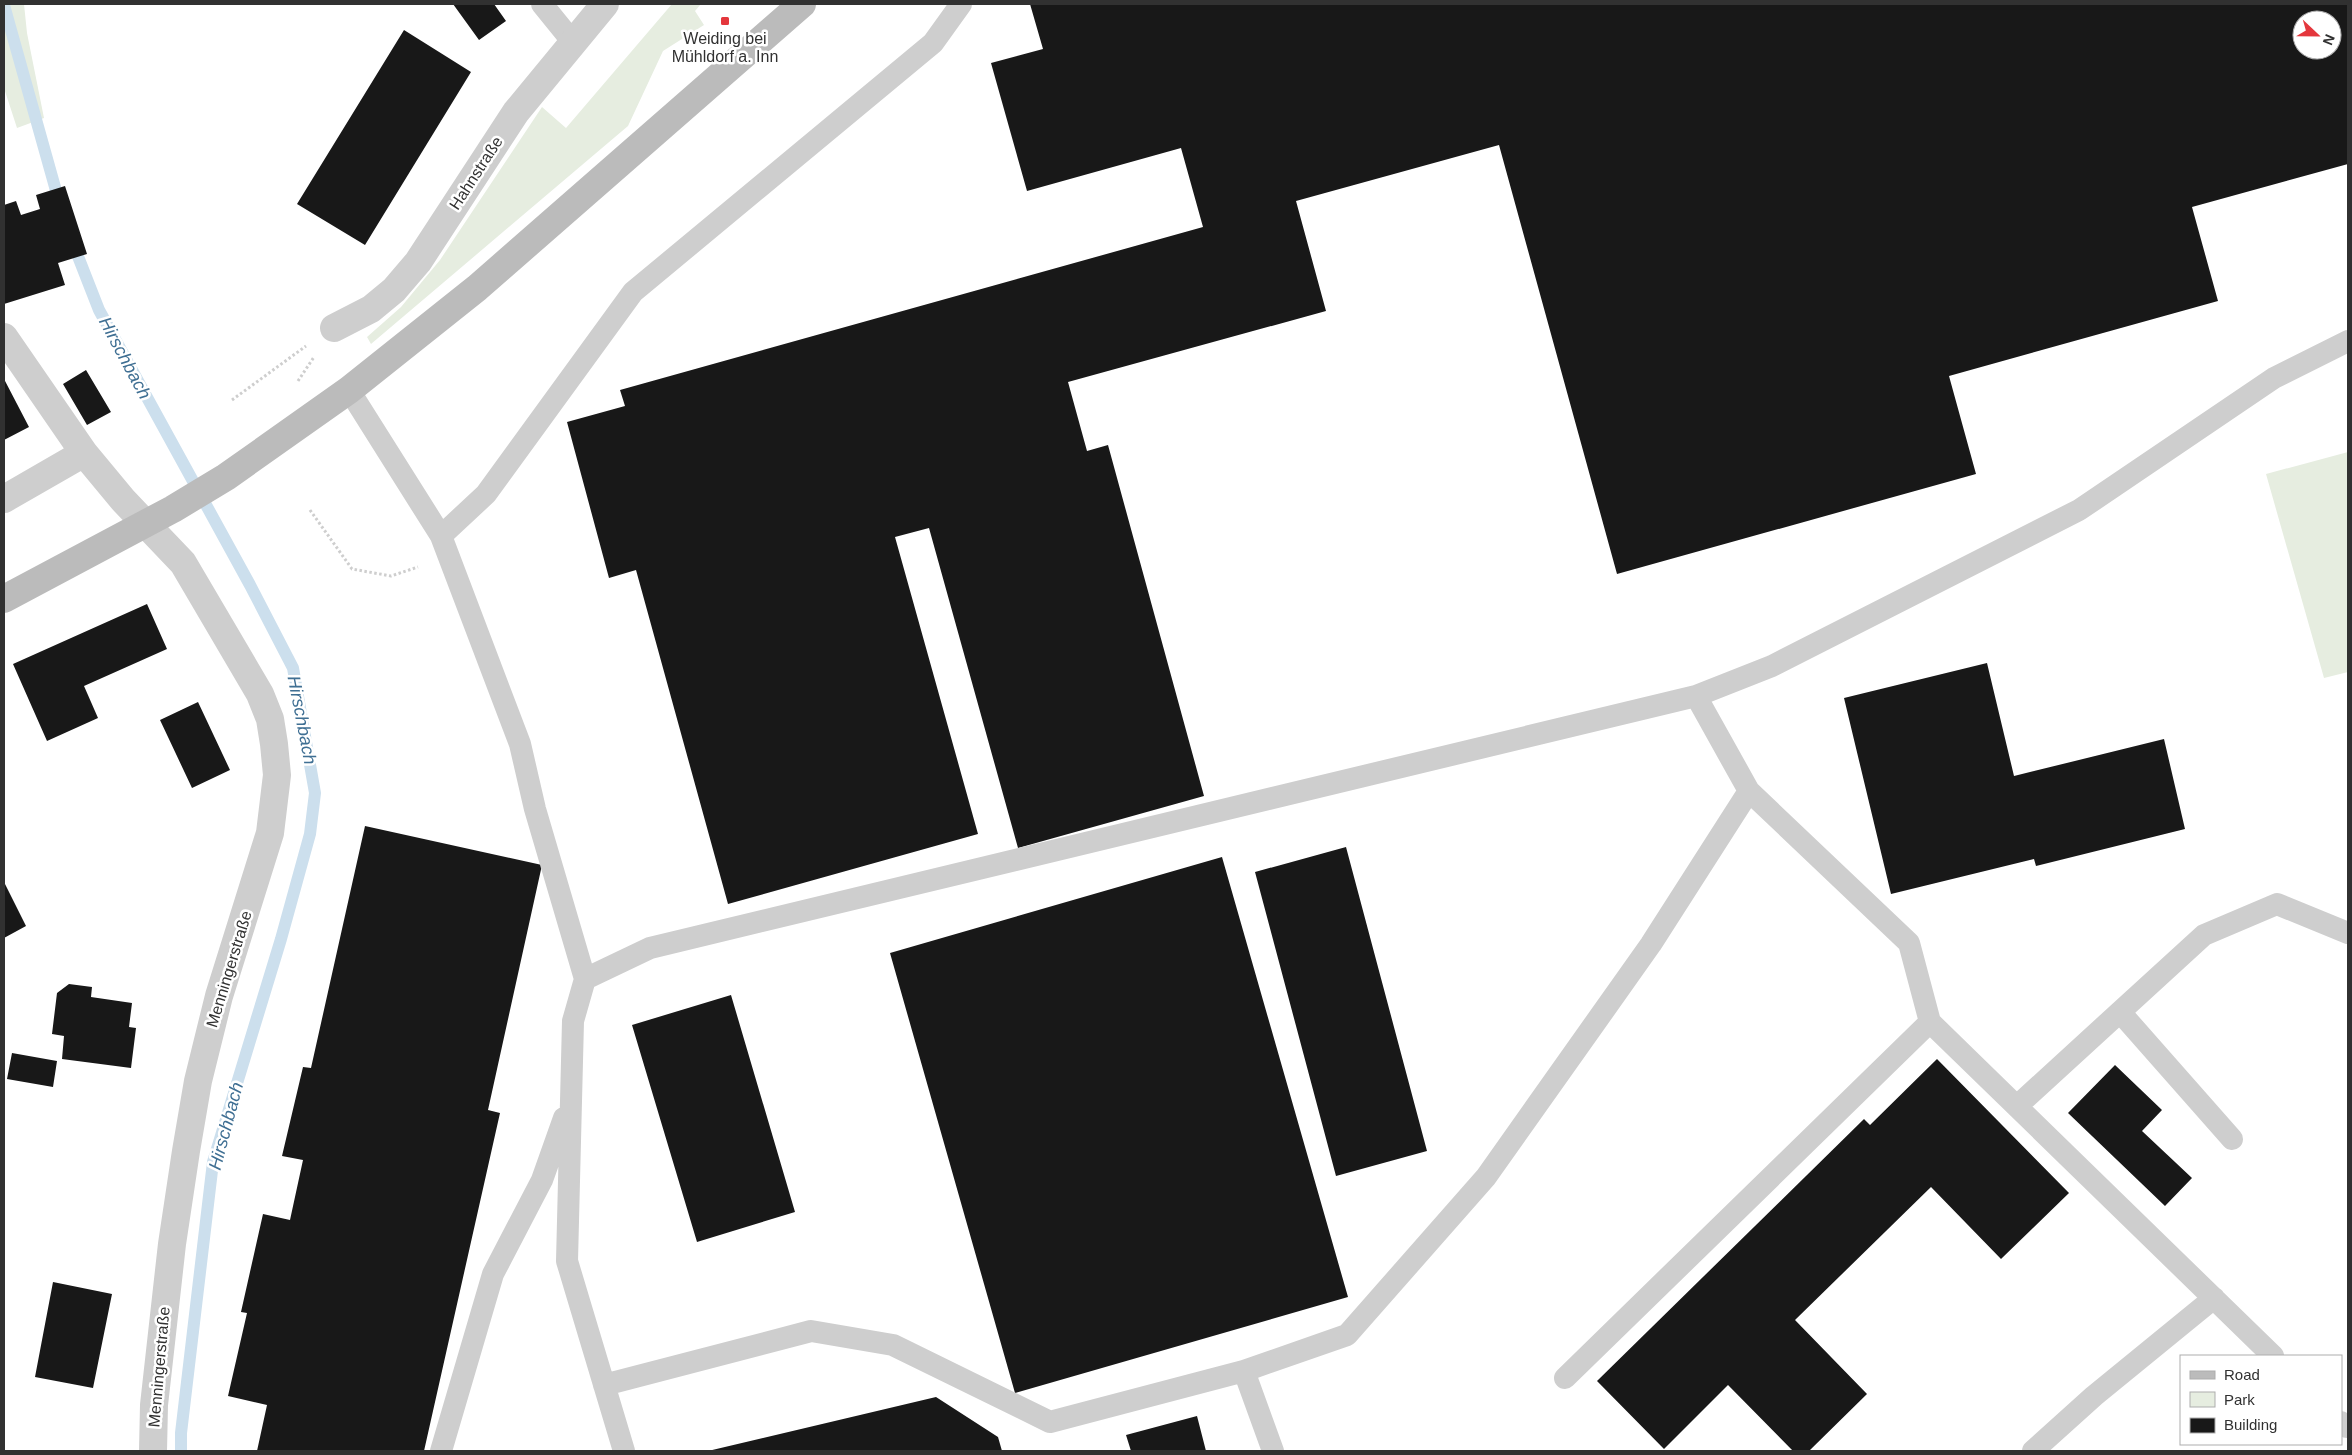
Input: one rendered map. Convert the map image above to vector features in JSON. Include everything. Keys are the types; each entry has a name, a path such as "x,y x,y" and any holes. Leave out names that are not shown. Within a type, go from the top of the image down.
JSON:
{"main road":[{"path":"4,599 147,524 226,477 349,390 477,288 802,4"}],"street":[{"name":"Hahnstraße","path":"334,328 371,308 394,290 418,262 516,112 572,41 605,4"},
{"name":"Menningerstraße","path":"4,337 84,453 183,563 260,694 270,718 277,775 270,833 219,996 198,1081 172,1244 154,1405 153,1451"},
{"path":"4,499 84,453"}],"lane":[{"path":"542,4 572,41"},
{"path":"445,546 486,494 632,292 933,43 961,4"},
{"path":"585,979 650,948 1696,696 1772,666 2079,510 2274,378 2348,341"},
{"path":"349,390 445,546 520,744 535,809 585,979 573,1021 567,1261 624,1451"},
{"path":"1696,696 1749,791 1909,943 1930,1022 2272,1355"},
{"path":"604,1385 811,1331 893,1345 1050,1422 1244,1371 1348,1335 1486,1177 1651,944 1749,791"},
{"path":"2017,1106 2204,935 2277,904 2348,933"},
{"path":"2120,1012 2232,1139"},
{"path":"1565,1378 1930,1022"},
{"path":"441,1451 493,1274 542,1180 571,1100"},
{"path":"2033,1451 2094,1396 2214,1298"},
{"path":"1244,1371 1273,1451"}],"path":[{"path":"297,382 334,328"},
{"path":"232,400 334,328"},
{"path":"310,510 352,569 391,576 445,546"}],"green space":[{"path":"4,4 24,4 27,33 44,118 17,128 4,88"},
{"path":"672,4 701,4 695,11 704,25 663,51 628,126 371,344 367,337 401,307 440,260 542,107 566,128"},
{"path":"2348,452 2348,672 2324,678 2266,474"}],"building":[{"path":"453,4 494,4 506,21 479,40"},
{"path":"1030,4 2348,4 2348,164 2192,207 2218,301 1949,376 1976,474 1617,574 1499,145 1296,201 1326,311 1068,382 1087,451 1108,445 1204,796 1018,848 929,528 895,537 978,834 728,904 636,570 609,578 567,422 625,406 620,390 1203,227 1181,148 1027,191 991,63 1043,49"},
{"path":"404,30 471,72 365,245 297,204"},
{"path":"65,186 87,254 58,263 65,285 4,304 4,205 16,201 21,215 40,209 36,195"},
{"path":"86,370 111,412 87,425 63,384"},
{"path":"4,379 29,427 4,440"},
{"path":"147,604 167,649 84,686 98,718 47,741 13,664"},
{"path":"1987,663 2014,776 2164,739 2185,829 2036,866 2034,859 1891,894 1844,698"},
{"path":"198,702 230,770 192,788 160,720"},
{"path":"365,826 542,865 488,1110 500,1113 424,1451 257,1451 267,1405 228,1396 247,1313 241,1312 263,1214 290,1220 303,1160 282,1156 303,1067 311,1068"},
{"path":"1346,847 1427,1151 1336,1176 1255,872"},
{"path":"1222,857 1348,1297 1015,1393 890,953"},
{"path":"4,882 26,926 4,938"},
{"path":"69,984 92,987 91,997 132,1003 129,1027 136,1028 131,1068 62,1059 64,1036 52,1034 57,993"},
{"path":"731,995 795,1212 697,1242 632,1025"},
{"path":"12,1053 57,1061 53,1087 7,1079"},
{"path":"1937,1059 2069,1193 2001,1259 1931,1187 1795,1320 1867,1394 1809,1451 1793,1451 1728,1385 1664,1449 1597,1381 1864,1119 1870,1125"},
{"path":"2115,1065 2162,1110 2142,1131 2192,1178 2165,1206 2068,1113"},
{"path":"53,1282 112,1294 93,1388 35,1377"},
{"path":"936,1397 998,1437 1002,1451 708,1451"},
{"path":"1197,1416 1206,1451 1131,1451 1126,1435"}],"waterway":[{"name":"Hirschbach","path":"4,5 60,205"},
{"name":"Hirschbach","path":"72,241 99,310 250,585 293,668 315,793 310,834 281,939 213,1162 181,1433 181,1451"}],"place":[{"name":"Weiding bei Mühldorf a. Inn","path":"725,21"}]}
